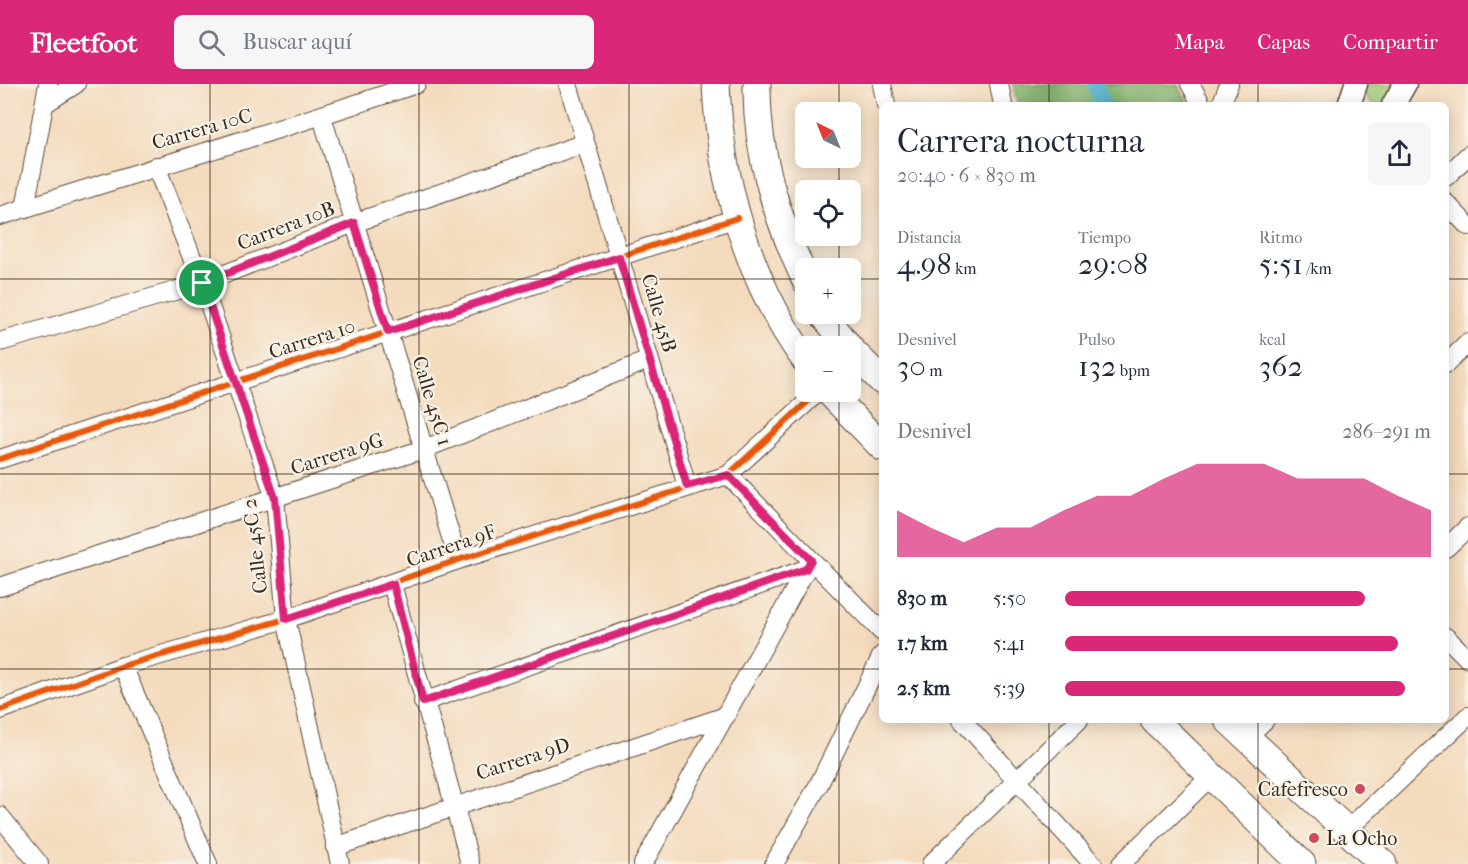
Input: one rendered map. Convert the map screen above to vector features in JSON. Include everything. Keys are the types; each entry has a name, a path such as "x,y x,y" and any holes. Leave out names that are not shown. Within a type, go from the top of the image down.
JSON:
{"main road":[{"path":"716,84 727,178 736,218 771,306 795,344"},
{"path":"757,84 761,145 773,201 797,258"},
{"path":"831,324 840,336"},
{"path":"861,359 879,378"},
{"path":"839,402 879,444"},
{"path":"1157,723 1302,864"},
{"path":"1247,726 1383,864"}],"street":[{"path":"25,208 48,84"},
{"path":"46,103 76,84"},
{"name":"Carrera 10C","path":"0,216 156,166 322,117 416,84"},
{"name":"Calle 45B","path":"568,84 687,486"},
{"path":"882,84 885,102"},
{"path":"999,84 1002,102"},
{"path":"1190,84 1200,102"},
{"path":"1222,102 1229,84"},
{"path":"1395,102 1405,84"},
{"name":"Calle 45C 1","path":"322,117 458,560"},
{"name":"Carrera 10B","path":"0,342 202,283 354,223 585,143"},
{"path":"1449,174 1468,155"},
{"name":"Calle 45C 2","path":"156,166 202,283 275,498 286,619 337,855"},
{"path":"1449,206 1468,226"},
{"name":"Carrera 10","path":"0,459 736,218"},
{"path":"1449,361 1468,343"},
{"name":"Carrera 9G","path":"0,587 424,449 650,360"},
{"name":"Carrera 9F","path":"0,710 123,666 286,619 458,560 687,486 728,475 807,402"},
{"path":"728,475 809,564 879,629"},
{"path":"1449,545 1468,527"},
{"path":"423,702 809,564"},
{"path":"643,864 809,564"},
{"path":"393,584 423,702 455,805 470,864"},
{"path":"1449,640 1468,659"},
{"path":"774,864 819,784 879,661"},
{"path":"123,666 208,864"},
{"name":"Carrera 9D","path":"337,855 455,805 726,716"},
{"path":"1347,830 1468,716"},
{"path":"965,723 1093,864"},
{"path":"931,864 1076,723"},
{"path":"1121,864 1211,776"},
{"path":"0,816 39,864"}],"green space":[{"path":"1012,84 1177,84 1188,102 1017,102"},
{"path":"1367,84 1398,84 1387,102 1370,102 1363,94"}],"waterway":[{"path":"1095,84 1102,102"}],"cycle path":[{"path":"0,459 737,218"},
{"path":"0,710 123,666 286,619 458,560 728,475 807,402"}],"place":[{"name":"Cafefresco","path":"1360,789"},
{"name":"La Ocho","path":"1314,838"}],"route":[{"path":"354,223 388,332 619,257 687,486 728,475 811,560 806,569 423,702 393,584 286,619 275,498 202,283 354,223"}]}
